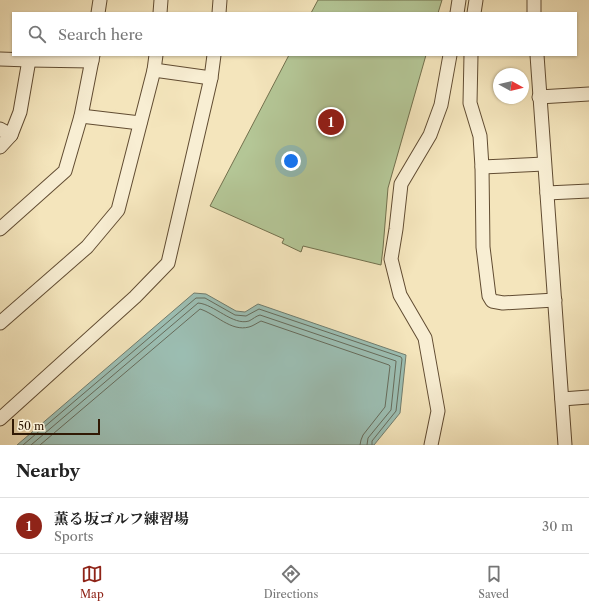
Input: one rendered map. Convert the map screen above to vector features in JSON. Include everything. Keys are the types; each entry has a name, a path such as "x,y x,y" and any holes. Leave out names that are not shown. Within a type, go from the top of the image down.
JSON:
{"street":[{"path":"98,12 100,0"},
{"path":"160,12 161,0"},
{"path":"219,12 220,0"},
{"path":"457,12 458,0"},
{"path":"474,12 476,0"},
{"path":"534,0 534,12"},
{"path":"0,323 87,247 118,210 154,70 156,56"},
{"path":"0,419 135,297 168,263 211,78 214,56"},
{"path":"537,56 565,445"},
{"path":"0,59 29,60 93,58 81,116 65,171 0,229"},
{"path":"431,445 438,411 425,338 400,295 391,259 401,184 430,135 441,105 450,59 470,59 470,103 480,136 483,247 489,296 492,301 503,303 555,300"},
{"path":"0,147 5,132 20,112 29,60"},
{"path":"154,70 211,78"},
{"path":"540,97 589,94"},
{"path":"81,116 140,124"},
{"path":"482,167 544,164"},
{"path":"547,193 589,191"},
{"path":"562,399 589,397"}],"green space":[{"path":"318,0 442,0 438,12 312,12"},
{"path":"288,56 426,56 388,188 381,265 303,246 301,252 282,243 284,239 210,206"}],"water":[{"path":"194,293 206,294 236,311 245,312 258,304 406,355 400,413 374,445 17,445"}],"place":[{"name":"薫る坂ゴルフ練習場","path":"331,122"}]}
